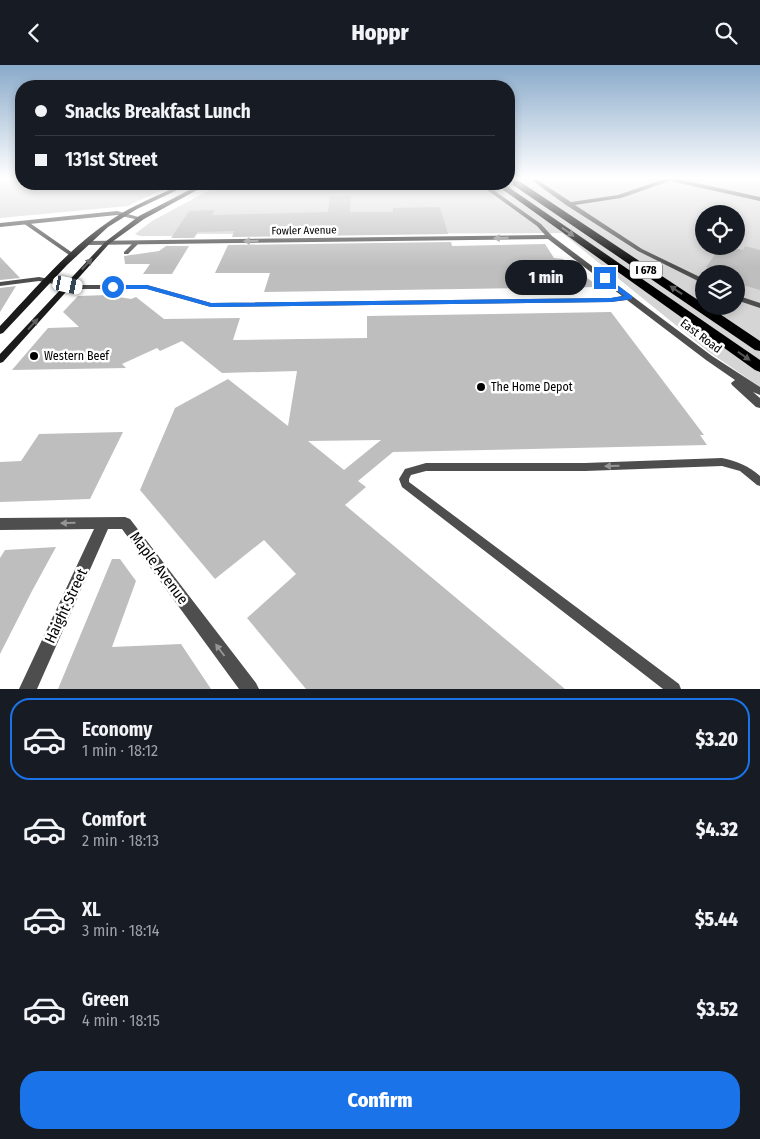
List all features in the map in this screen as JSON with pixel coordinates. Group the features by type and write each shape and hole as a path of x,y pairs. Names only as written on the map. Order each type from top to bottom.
{"highway":[{"name":"I 678","path":"534,208 760,367"},
{"name":"I 678","path":"553,208 760,347"}],"main road":[{"path":"0,331 87,243 107,226 138,208"},
{"path":"0,360 107,243 139,218 158,208"}],"street":[{"name":"East Road","path":"516,208 539,225 550,237 709,358 760,392"},
{"path":"574,208 640,250 695,278"},
{"path":"0,225 117,213 139,218"},
{"name":"Fowler Avenue","path":"87,243 550,237"},
{"path":"0,284 39,279 78,287 147,287 211,305 611,300 630,297"},
{"path":"745,300 760,306"},
{"path":"709,358 760,404"},
{"name":"Haight Street","path":"28,689 104,523"},
{"name":"Maple Avenue","path":"0,524 125,523 250,689"}],"lane":[{"path":"26,222 74,256"},
{"path":"126,253 138,242"},
{"path":"674,689 405,484 404,479 408,472 426,467 532,468 722,462 737,464 747,469 760,482"}],"shaded area":[{"path":"0,208 105,208 0,218"},
{"path":"176,208 695,208 695,255 745,255 745,208 760,208 760,387 709,352 562,233 174,234 172,236 140,236 135,234 152,221"}],"building":[{"path":"329,208 350,208 350,212 393,212 393,208 440,208 448,234 232,237 234,231 198,232 194,238 171,238 189,211 215,210 212,215 328,212"},
{"path":"451,242 452,246 545,244 554,258 563,259 599,287 264,292 270,273 215,273 228,245"},
{"path":"166,246 189,246 172,274 143,274 150,264 125,264 124,256 159,251"},
{"path":"745,246 760,250 760,290 745,286 745,265 707,265 715,255 745,255"},
{"path":"0,257 20,278 0,280"},
{"path":"16,286 0,312 0,288"},
{"path":"107,295 131,299 136,297 164,319 240,318 233,340 367,338 367,316 611,312 704,435 700,435 707,445 393,452 358,481 366,487 345,505 565,689 306,689 247,618 296,574 264,540 215,579 140,490 175,408 228,379 288,426 297,371 222,373 182,341 160,351 157,348 122,364 126,368 12,370 48,328 79,327 63,312 78,296","holes":["381,440 344,470 308,441"]},
{"path":"123,432 90,499 0,502 0,462 21,461 39,434"},
{"path":"56,547 0,654 0,558 5,550"},
{"path":"112,559 120,559 136,581 112,647 181,644 211,689 58,689"}],"place":[{"name":"Western Beef","path":"34,356"},
{"name":"The Home Depot","path":"481,387"}],"route":[{"path":"113,287 147,287 211,305 611,300 630,297 605,278"}]}
